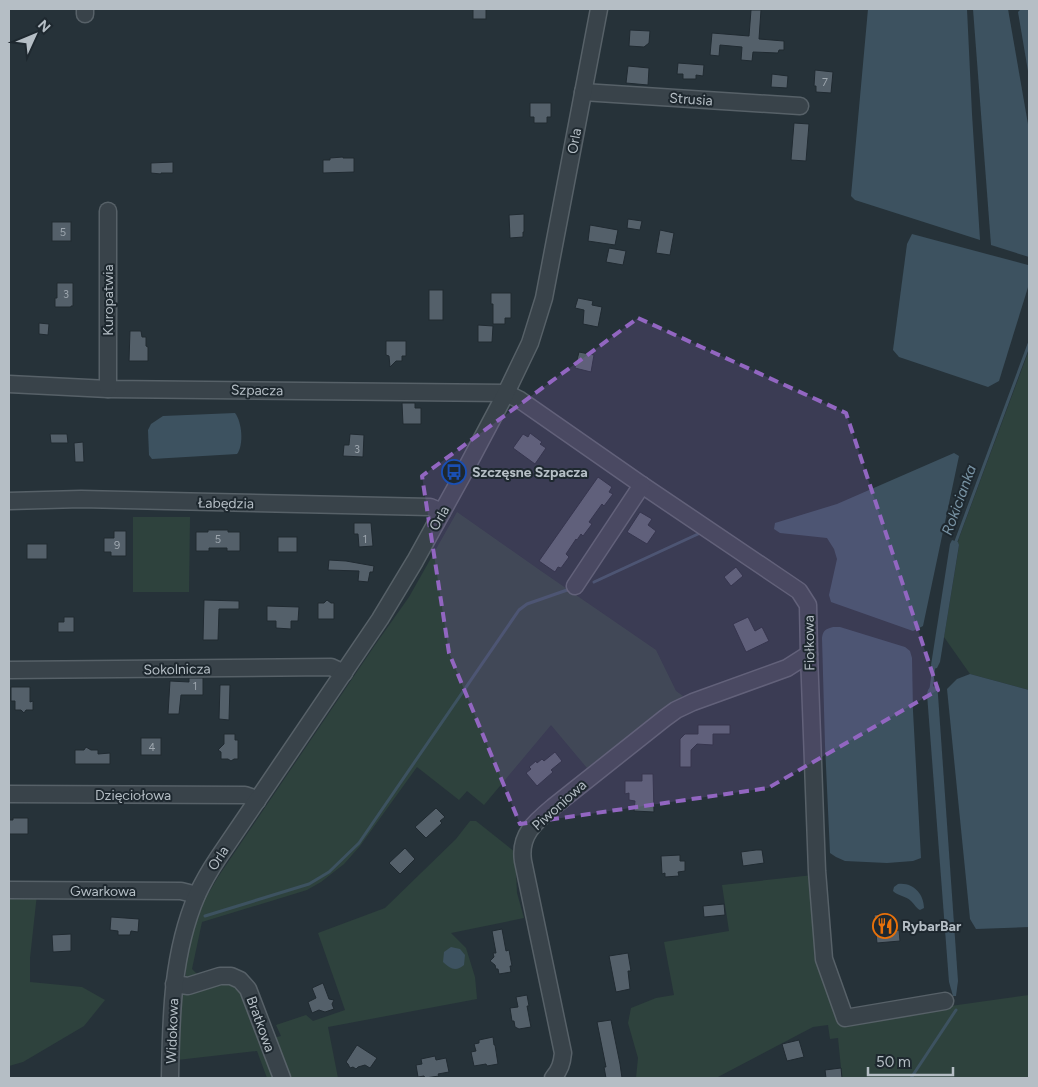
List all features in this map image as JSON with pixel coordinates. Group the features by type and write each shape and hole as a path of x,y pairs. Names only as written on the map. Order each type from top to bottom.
{"street":[{"name":"Orla","path":"174,984 183,938 197,895 207,876 398,590 442,512 530,343 544,298 599,9"},
{"name":"Strusia","path":"583,92 800,106"},
{"name":"Kuropatwia","path":"108,211 108,389"},
{"name":"Szpacza","path":"9,384 108,389 506,392"},
{"name":"Fiołkowa","path":"506,392 799,591 808,605 817,871 824,959 845,1018 945,1002"},
{"path":"575,586 642,485"},
{"name":"Łabędzia","path":"9,501 82,499 430,507 442,512"},
{"name":"Piwoniowa","path":"553,1078 560,1070 563,1053 522,861 523,846 529,831 538,819 676,710 787,668 809,654"},
{"name":"Sokolnicza","path":"9,670 332,667 344,673"},
{"name":"Dzięciołowa","path":"9,794 244,795 257,801"},
{"name":"Gwarkowa","path":"9,890 181,891 197,895"},
{"name":"Bratkowa","path":"174,984 188,986 220,976 231,976 240,980 248,989 282,1078"},
{"name":"Widokowa","path":"170,1078 174,984"}],"highlighted area":[{"path":"638,318 846,413 938,690 768,788 520,824 449,653 422,476"}],"green space":[{"path":"1029,350 1029,690 970,674 944,637 959,538"},
{"path":"457,512 656,650 676,691 683,696 587,768 551,725 484,805 467,791 459,800 417,767 360,846 344,864 321,882 307,890 202,922 192,969 199,976 186,981 185,955 204,901 218,877 409,597"},
{"path":"133,517 190,517 189,592 133,592"},
{"path":"470,821 476,821 515,852 517,893 524,918 451,933 466,948 475,977 477,999 328,1027 338,1078 288,1078 273,1038 281,1036 276,1025 306,1015 313,1021 345,1010 318,933 385,908 456,839"},
{"path":"813,875 814,955 837,1022 1029,995 1029,1078 842,1078 838,1038 830,1039 828,1025 813,1027 716,1078 636,1078 638,1058 628,1023 631,1008 656,998 674,995 664,942 729,931 722,885"},
{"path":"9,893 37,894 30,958 30,982 82,987 105,1000 84,1026 23,1062 9,1066"},
{"path":"224,980 238,983 275,1078 267,1078 257,1051 177,1060 182,992"}],"water":[{"path":"868,9 967,9 980,240 855,200 851,196"},
{"path":"973,9 1008,9 1029,130 1029,257 991,245"},
{"path":"1021,9 1029,9 1029,77 1018,12"},
{"path":"912,234 1028,265 1029,267 1029,284 999,381 988,387 899,357 893,350 907,244"},
{"path":"235,413 241,433 241,445 237,454 152,459 149,455 148,430 151,424 163,416"},
{"path":"954,453 959,456 923,626 913,631 831,602 829,595 837,559 834,549 827,538 780,533 774,529 775,523 837,504"},
{"path":"952,540 958,542 959,545 940,662 937,668 933,669 931,665"},
{"path":"840,627 905,647 910,651 912,658 921,858 913,861 887,863 845,861 830,853 822,638 825,630"},
{"path":"970,674 1029,690 1029,927 976,929 970,919 947,689 957,679"},
{"path":"931,686 937,687 938,695 958,981 956,996 953,996 949,982 927,694"},
{"path":"898,884 908,885 917,890 922,898 924,908 920,910 909,899 893,891 894,887"},
{"path":"451,947 460,949 465,955 464,965 456,969 443,962 444,952"}],"building":[{"path":"473,9 486,9 486,19 473,19"},
{"path":"751,10 761,10 759,39 784,41 784,50 779,50 778,53 753,52 752,61 741,60 742,47 720,45 719,56 710,55 712,33 749,36"},
{"path":"630,30 650,31 649,43 644,47 629,46"},
{"path":"678,63 704,65 703,76 696,75 696,79 683,79 683,74 677,74"},
{"path":"628,66 649,68 648,85 626,83"},
{"path":"815,70 833,72 831,93 816,92 816,86 814,86"},
{"path":"772,74 788,76 787,88 771,87"},
{"path":"530,103 551,103 551,117 547,117 547,123 534,123 534,117 530,117"},
{"path":"794,123 809,124 806,161 791,160"},
{"path":"343,157 354,158 354,172 323,173 323,160"},
{"path":"173,162 173,173 151,173 151,163"},
{"path":"524,214 523,237 510,238 509,215"},
{"path":"628,219 642,221 640,230 627,228"},
{"path":"52,222 71,222 71,241 52,241"},
{"path":"590,225 618,230 615,245 588,241"},
{"path":"660,230 674,233 670,255 656,253"},
{"path":"609,248 626,251 623,265 606,262"},
{"path":"57,283 73,283 73,306 55,307"},
{"path":"429,290 443,290 443,320 429,320"},
{"path":"491,293 511,293 511,318 505,318 505,324 493,324"},
{"path":"578,298 593,301 592,305 602,307 598,327 583,324 584,310 575,308"},
{"path":"39,323 49,324 48,335 39,334"},
{"path":"478,325 493,326 492,342 478,342"},
{"path":"130,331 141,331 142,337 146,337 148,361 129,361"},
{"path":"386,341 406,341 406,356 402,356 402,361 396,361 390,367 389,356 386,355"},
{"path":"579,352 594,355 591,372 575,368"},
{"path":"402,403 415,403 415,408 421,408 421,424 403,424"},
{"path":"530,433 542,442 540,444 546,448 535,464 513,448 523,434 528,437"},
{"path":"50,434 67,434 68,443 51,443"},
{"path":"350,434 364,435 363,457 343,456 344,445 349,445"},
{"path":"83,442 84,462 75,462 74,443"},
{"path":"598,477 612,487 609,492 613,494 604,506 602,504 589,522 592,524 583,536 581,534 576,539 566,554 569,557 561,568 558,567 555,572 539,561"},
{"path":"640,512 652,519 648,525 656,531 647,544 627,532"},
{"path":"354,523 371,523 373,546 359,547 358,534 354,534"},
{"path":"208,530 240,532 240,551 227,551 227,548 209,548 209,551 196,551 196,532 208,532"},
{"path":"114,531 126,531 126,556 111,556 111,552 104,552 104,538 114,538"},
{"path":"278,537 297,537 297,552 278,552"},
{"path":"27,544 47,544 47,559 27,559"},
{"path":"329,560 374,566 373,572 370,572 368,582 358,581 359,571 328,570"},
{"path":"736,567 743,576 731,586 724,577"},
{"path":"204,600 239,601 239,609 219,609 218,640 203,640"},
{"path":"327,600 334,603 334,619 318,619 318,603 324,603"},
{"path":"267,606 299,607 298,621 291,621 291,629 276,628 276,621 267,621"},
{"path":"64,617 74,617 74,632 58,632 58,622 64,622"},
{"path":"748,617 755,631 762,627 769,641 746,652 733,624"},
{"path":"189,678 203,678 203,695 181,695 179,714 168,714 170,681 189,682"},
{"path":"220,685 230,685 229,720 219,719"},
{"path":"11,687 30,687 30,702 33,701 33,710 26,710 24,713 21,710 15,710 15,701 11,701"},
{"path":"698,725 730,725 730,734 713,734 713,745 697,744 691,750 691,767 680,767 680,739 685,734 698,734"},
{"path":"224,734 235,734 235,740 238,740 238,759 231,761 221,759 221,752 218,750 224,744"},
{"path":"141,738 161,738 161,755 141,755"},
{"path":"86,747 91,750 98,750 98,754 110,753 110,764 75,764 75,750 84,750"},
{"path":"555,752 562,761 537,786 526,773 531,769 529,767 536,761 537,763 542,759 544,761"},
{"path":"642,774 653,774 654,812 634,811 635,801 629,800 629,793 625,794 625,781 642,781"},
{"path":"436,808 445,817 440,821 442,823 426,838 415,827"},
{"path":"13,818 28,818 28,834 9,834 9,820 13,820"},
{"path":"405,848 415,859 400,874 389,863"},
{"path":"762,850 764,863 743,866 741,852"},
{"path":"680,855 680,861 685,861 685,871 678,872 679,876 665,877 665,873 662,874 661,856"},
{"path":"724,904 725,915 704,917 703,906"},
{"name":"RybarBar","path":"884,914 884,922 894,921 895,931 899,930 900,941 877,943 874,915"},
{"path":"111,917 139,919 138,932 131,931 130,935 118,935 118,931 110,930"},
{"path":"502,929 506,951 509,950 512,966 510,966 511,972 499,974 498,969 490,961 494,957 493,953 496,953 492,931"},
{"path":"71,934 71,951 53,952 52,935"},
{"path":"628,953 631,971 628,971 630,989 616,992 609,956"},
{"path":"323,983 329,999 334,1000 332,1004 334,1009 325,1012 319,1010 312,1013 308,1002 316,998 312,988"},
{"path":"527,995 531,1027 519,1029 515,1027 514,1021 512,1021 510,1008 518,1007 516,997"},
{"path":"611,1020 622,1078 606,1078 604,1067 606,1067 597,1022"},
{"path":"493,1037 498,1064 474,1066 471,1052 476,1051 474,1044 479,1043 479,1040"},
{"path":"799,1040 804,1057 787,1061 782,1044"},
{"path":"357,1045 377,1058 370,1068 365,1065 356,1069 350,1068 346,1062"},
{"path":"435,1056 436,1060 446,1058 449,1072 438,1074 439,1076 418,1077 416,1065 422,1064 421,1059"},
{"path":"841,1068 842,1078 826,1078 825,1070"}],"waterway":[{"name":"Rokicianka","path":"955,544 1029,344"},
{"path":"594,582 698,534"},
{"path":"205,916 309,884 329,872 359,843 519,610 527,604 570,589"},
{"path":"931,689 934,666"},
{"name":"Rokicianka","path":"911,1078 956,1010"}],"place":[{"name":"Szczęsne Szpacza","path":"454,472"},
{"name":"RybarBar","path":"885,926"}]}
